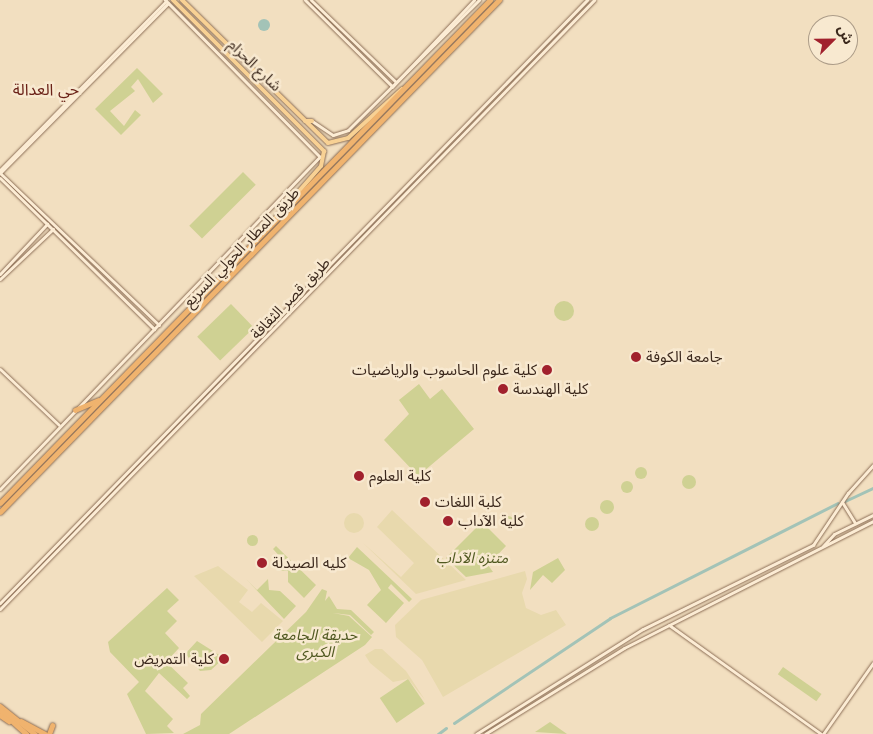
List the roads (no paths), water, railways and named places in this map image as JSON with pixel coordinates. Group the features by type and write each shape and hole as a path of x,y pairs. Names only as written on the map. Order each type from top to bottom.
{"highway":[{"name":"طريق المطار الحولي السريع","path":"0,503 490,0"},
{"name":"طريق المطار الحولي السريع","path":"0,512 499,0"},
{"path":"170,327 175,332"},
{"path":"164,334 168,339"},
{"path":"75,410 103,396"},
{"path":"0,702 27,734"},
{"path":"0,706 13,719"},
{"path":"0,710 7,714"},
{"path":"0,715 19,720 45,734"},
{"path":"19,720 35,734"},
{"path":"49,734 52,726"}],"main road":[{"name":"شارع الحزام","path":"173,0 322,146 325,157 321,166 266,230"},
{"name":"شارع الحزام","path":"182,0 321,138 338,144 406,86"},
{"path":"190,17 195,13"},
{"path":"199,25 203,21"},
{"path":"216,51 221,47"},
{"path":"275,108 279,104"},
{"path":"304,121 312,121"}],"street":[{"path":"305,0 392,87"},
{"path":"311,0 396,82"},
{"path":"392,87 474,0"},
{"path":"312,121 330,134 341,134 392,87 479,0"},
{"name":"طريق قصر الثقافة","path":"0,609 185,420 296,300 586,0"},
{"name":"طريق قصر الثقافة","path":"193,411 309,295 594,0"},
{"path":"0,489 59,425 318,161 318,153 167,1 0,172 47,223 75,248"},
{"path":"370,64 374,61"},
{"path":"0,178 16,191 152,322 159,324"},
{"path":"0,279 47,229 47,223"},
{"path":"0,274 47,229 53,229"},
{"path":"305,291 309,295"},
{"path":"296,300 300,304"},
{"path":"152,322 154,329"},
{"path":"0,369 59,425"},
{"path":"476,734 615,646 813,545 842,501 873,465"},
{"path":"842,501 855,523"},
{"path":"821,548 834,534 873,515"},
{"path":"485,734 626,647 873,521"},
{"name":"طريق قصر الثقافة","path":"0,603 14,594"},
{"path":"669,625 822,734 873,664"},
{"path":"624,641 626,647"},
{"path":"615,646 619,651"},
{"path":"494,728 494,734"}],"waterway":[{"path":"845,501 873,488"},
{"path":"454,723 610,618 838,503"},
{"path":"438,734 446,728"}],"place":[{"name":"جامعة الكوفة","path":"636,357"},
{"name":"كلية علوم الحاسوب والرياضيات","path":"547,370"},
{"name":"كلية الهندسة","path":"503,389"},
{"name":"كلية العلوم","path":"359,476"},
{"name":"كلبة اللغات","path":"425,502"},
{"name":"كلية الآداب","path":"448,521"},
{"name":"كليه الصيدلة","path":"262,563"},
{"name":"كلية التمريض","path":"224,659"}],"district":[{"name":"حي العدالة","path":"46,89"}],"park label":[{"name":"متنزه الآداب","path":"472,558"},
{"name":"حديقة الجامعة الكبرى","path":"315,642"}]}
